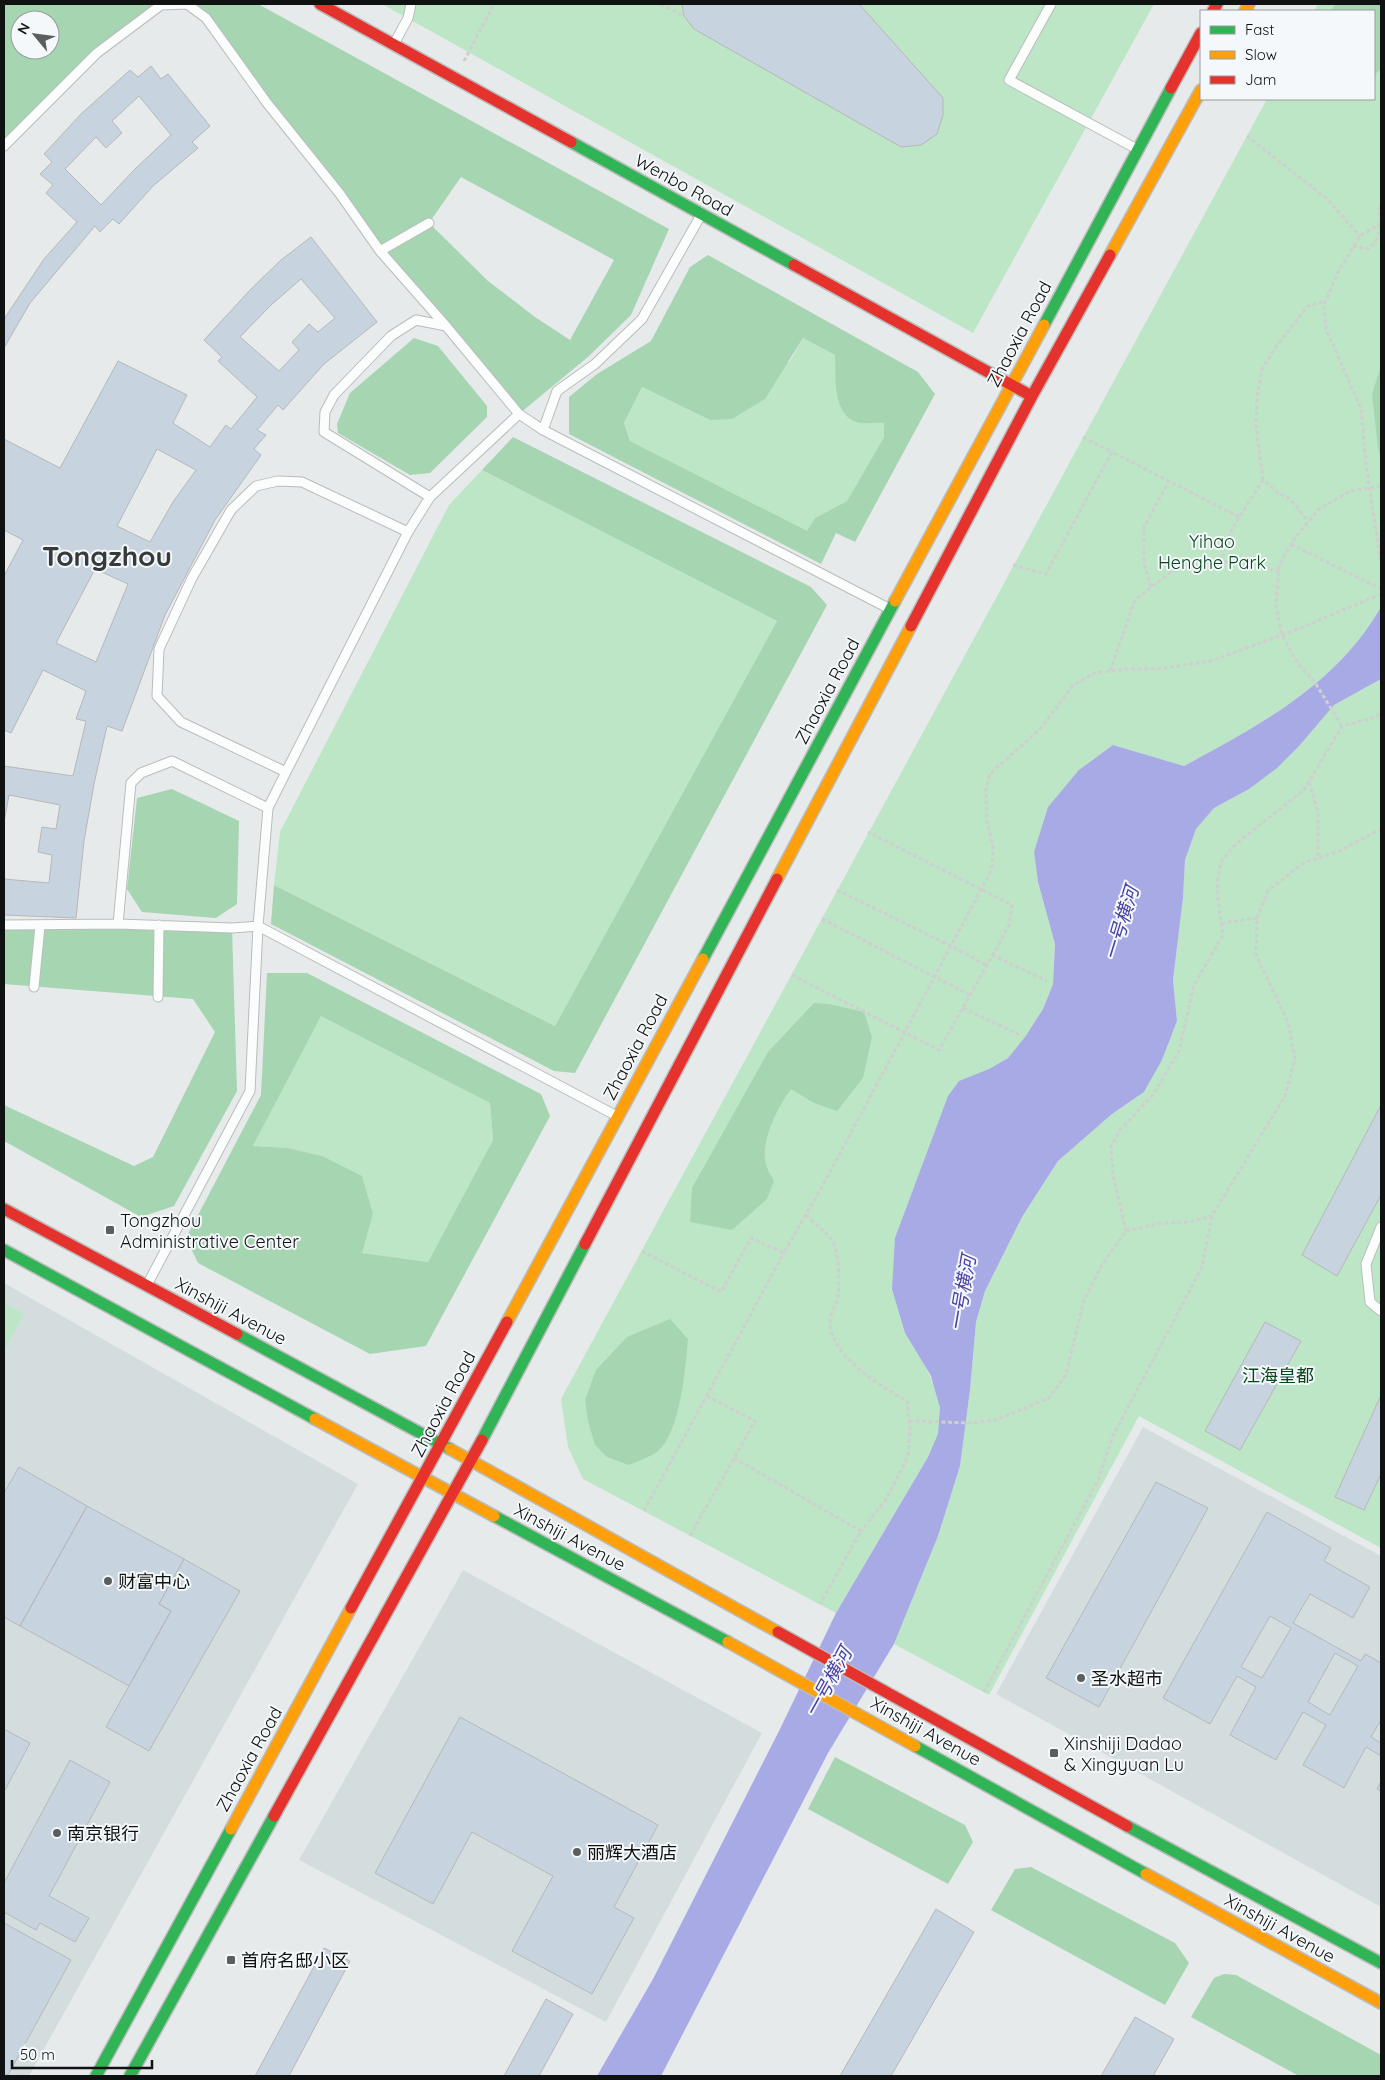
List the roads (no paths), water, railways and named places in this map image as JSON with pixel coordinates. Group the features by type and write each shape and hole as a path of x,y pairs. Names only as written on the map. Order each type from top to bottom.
{"main road":[{"name":"Wenbo Road","path":"320,4 1032,396"},
{"name":"Zhaoxia Road","path":"96,2076 442,1444 1200,35"},
{"path":"130,2076 471,1460 1032,396 1152,158 1200,91"},
{"name":"Xinshiji Avenue","path":"4,1209 442,1444 1040,1779 1381,1963"},
{"path":"4,1250 423,1476"},
{"name":"Xinshiji Avenue","path":"423,1476 788,1674 1381,2003"}],"lane":[{"path":"4,146 97,53 161,6 187,4 206,18 267,103 340,194 380,251 446,326 519,414 543,430 891,609"},
{"path":"394,44 408,18 411,4"},
{"path":"1051,4 1009,80 1152,158"},
{"path":"543,430 557,391 595,364 642,319 701,214"},
{"path":"380,251 429,223"},
{"path":"430,497 324,432 325,418 334,395 391,336 416,320 446,326"},
{"path":"147,1285 250,1091 258,926 268,808 408,532 430,497 519,414"},
{"path":"286,772 182,722 156,696 159,649 192,578 231,510 256,486 278,481 302,482 408,532"},
{"path":"118,924 131,783 141,773 172,761 268,808"},
{"path":"4,925 118,924 232,928 258,926 618,1116"},
{"path":"158,925 158,997"},
{"path":"34,987 40,926"},
{"path":"1381,1227 1366,1264 1370,1302 1381,1311"}],"water":[{"name":"一号横河","path":"1381,607 1381,679 1334,705 1299,746 1277,768 1249,789 1214,808 1196,829 1185,860 1183,898 1173,980 1177,1021 1162,1060 1144,1092 1112,1114 1058,1161 1022,1217 985,1291 976,1322 970,1390 960,1466 938,1536 894,1644 828,1753 661,2076 597,2076 653,1979 779,1731 836,1613 928,1457 938,1434 940,1408 931,1376 905,1333 892,1289 895,1238 948,1096 959,1081 989,1069 1008,1058 1025,1037 1043,1009 1053,984 1055,944 1038,882 1034,852 1048,807 1079,770 1113,745 1184,766 1241,735 1319,681 1363,635"}],"place":[{"name":"Tongzhou Administrative Center","path":"110,1230"},
{"name":"财富中心","path":"108,1581"},
{"name":"圣水超市","path":"1081,1678"},
{"name":"Xinshiji Dadao & Xingyuan Lu","path":"1054,1753"},
{"name":"南京银行","path":"57,1833"},
{"name":"丽辉大酒店","path":"577,1852"},
{"name":"首府名邸小区","path":"231,1960"}],"district":[{"name":"Tongzhou","path":"107,555"}],"park label":[{"name":"Yihao Henghe Park","path":"1212,551"},
{"name":"江海皇都","path":"1278,1375"}]}
